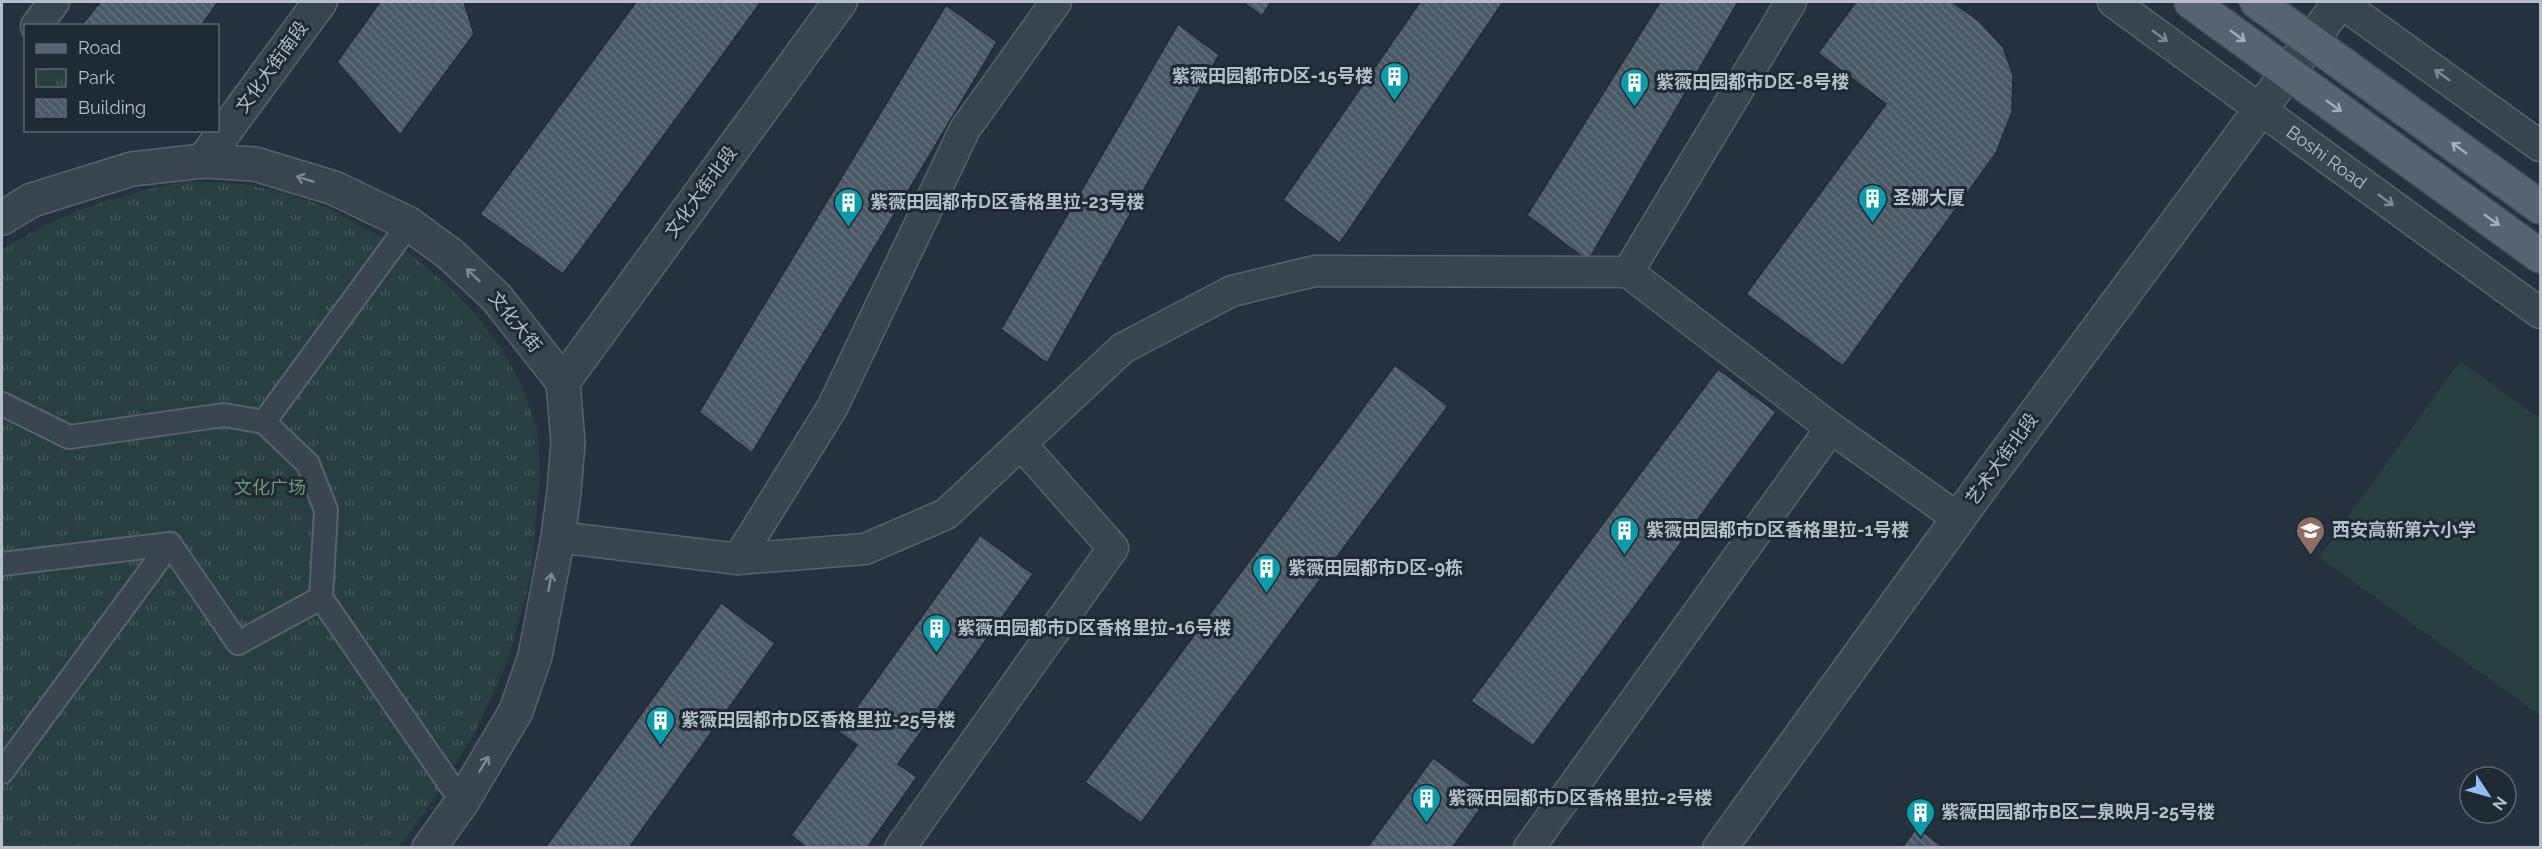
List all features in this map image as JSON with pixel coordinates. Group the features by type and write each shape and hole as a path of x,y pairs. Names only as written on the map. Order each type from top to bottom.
{"main road":[{"path":"2191,2 2541,256"},
{"path":"2257,2 2541,207"}],"street":[{"path":"38,24 54,2"},
{"name":"文化大街南段","path":"203,161 320,2"},
{"name":"文化大街北段","path":"563,382 840,2"},
{"path":"738,559 832,408 965,129 1056,2"},
{"path":"1628,272 1791,2"},
{"name":"Boshi Road","path":"2113,2 2541,313"},
{"path":"2340,2 2541,146"},
{"name":"艺术大街北段","path":"1720,848 2259,108 2340,2"},
{"name":"文化大街","path":"2,218 32,200 132,169 203,161 255,164 267,167 334,188 409,224 450,254 496,297 563,382"},
{"path":"264,422 409,224"},
{"path":"558,537 738,559 865,549 946,514 1123,348 1232,291 1315,271 1628,272 1832,428 1959,519"},
{"path":"429,848 462,802 516,711 535,656 558,537 568,442 563,382"},
{"path":"2,404 69,437 224,415 264,422 308,464 326,510 321,598 462,802"},
{"path":"1529,848 1832,428"},
{"path":"900,848 1113,548 1020,444"},
{"path":"170,544 238,643 321,598"},
{"path":"2,564 170,544"},
{"path":"2,772 170,544"}],"green space":[{"name":"文化广场","path":"188,181 235,183 283,191 328,208 408,252 446,284 478,317 502,350 521,384 538,431 540,478 531,576 508,660 475,732 437,795 399,847 2,848 2,250 24,236 91,206 138,192"},
{"path":"2460,361 2540,419 2540,715 2319,557"}],"building":[{"path":"100,2 218,2 202,24 83,24"},
{"path":"380,2 464,2 474,34 400,135 337,62"},
{"path":"636,2 761,2 563,274 480,214"},
{"path":"1243,2 1271,2 1262,16"},
{"name":"紫薇田园都市D区-15号楼","path":"1420,2 1503,2 1340,243 1283,200"},
{"name":"紫薇田园都市D区-8号楼","path":"1660,2 1738,2 1588,261 1527,215"},
{"name":"圣娜大厦","path":"1856,2 1952,2 1979,21 2003,47 2013,75 2012,112 1996,153 1843,366 1746,294 1886,104 1818,53"},
{"name":"紫薇田园都市D区香格里拉-23号楼","path":"946,5 997,42 752,453 699,412"},
{"path":"1178,24 1219,55 1047,363 1001,329"},
{"name":"紫薇田园都市D区-9栋","path":"1395,365 1448,406 1141,823 1085,782"},
{"name":"紫薇田园都市D区香格里拉-1号楼","path":"1718,369 1776,412 1533,746 1471,701"},
{"name":"紫薇田园都市D区香格里拉-16号楼","path":"980,535 1033,574 898,764 917,777 867,848 807,848 791,835 857,745 839,732"},
{"name":"紫薇田园都市D区香格里拉-25号楼","path":"721,603 775,643 629,848 545,848"},
{"name":"紫薇田园都市D区香格里拉-2号楼","path":"1433,758 1488,798 1452,848 1367,848"},
{"name":"紫薇田园都市B区二泉映月-25号楼","path":"1917,827 1944,848 1902,848"}],"tram line":[{"path":"2215,2 2540,238"},
{"path":"2237,2 2540,223"}],"place":[{"name":"紫薇田园都市D区-15号楼","path":"1394,102"},
{"name":"紫薇田园都市D区-8号楼","path":"1635,108"},
{"name":"圣娜大厦","path":"1872,224"},
{"name":"紫薇田园都市D区香格里拉-23号楼","path":"849,228"},
{"name":"紫薇田园都市D区香格里拉-1号楼","path":"1625,556"},
{"name":"西安高新第六小学","path":"2311,556"},
{"name":"紫薇田园都市D区-9栋","path":"1267,594"},
{"name":"紫薇田园都市D区香格里拉-16号楼","path":"936,654"},
{"name":"紫薇田园都市D区香格里拉-25号楼","path":"660,746"},
{"name":"紫薇田园都市D区香格里拉-2号楼","path":"1427,824"},
{"name":"紫薇田园都市B区二泉映月-25号楼","path":"1920,838"}]}
